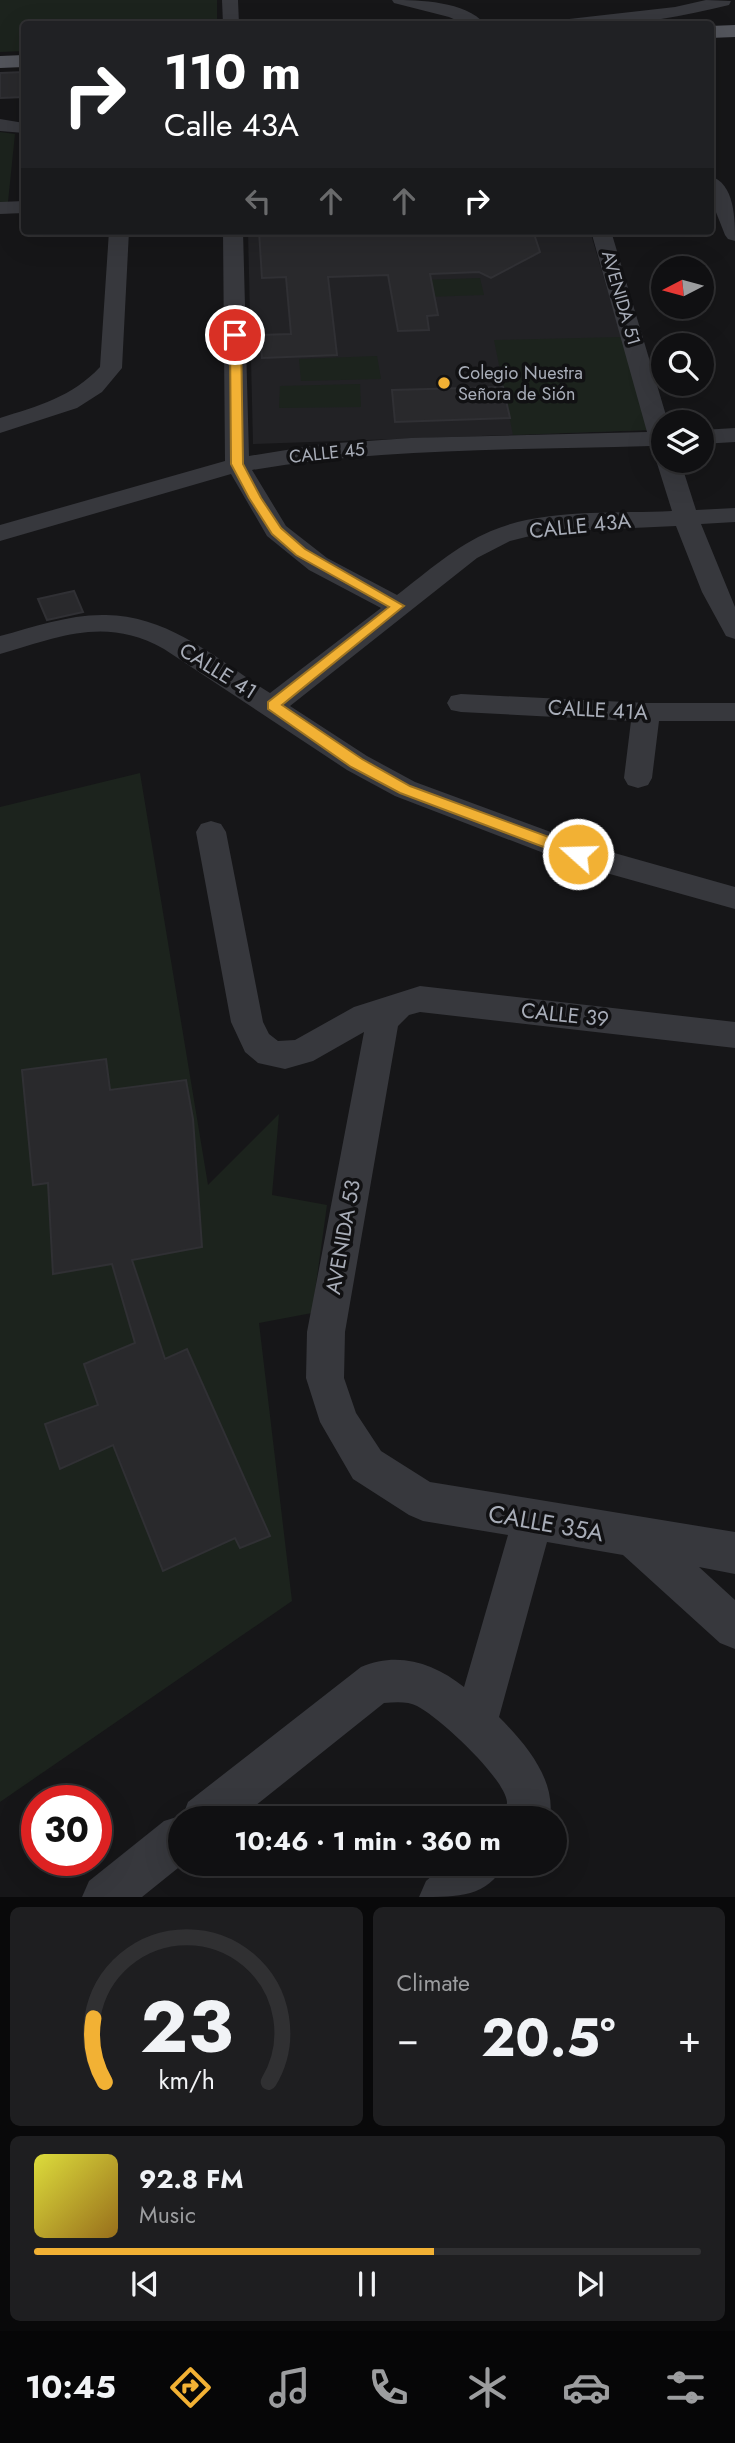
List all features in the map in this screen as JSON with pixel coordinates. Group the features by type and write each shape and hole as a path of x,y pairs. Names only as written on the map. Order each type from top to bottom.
{"main road":[{"path":"714,32 735,31"},
{"path":"0,62 21,61"}],"street":[{"path":"230,0 231,21"},
{"path":"400,0 455,13 471,21"},
{"path":"596,21 675,12 725,1"},
{"path":"0,125 21,128"},
{"path":"714,186 735,235"},
{"path":"0,208 21,207"},
{"path":"0,426 69,403 94,387 111,368 119,235"},
{"path":"233,235 237,464 276,531 318,564 398,606"},
{"name":"AVENIDA 51","path":"602,235 653,410"},
{"path":"714,436 735,435"},
{"name":"CALLE 45","path":"0,533 237,464 323,451 399,446 651,446"},
{"name":"AVENIDA 51","path":"672,473 685,517 728,601 735,629"},
{"name":"CALLE 43A","path":"272,706 468,553 501,536 546,525 735,515"},
{"name":"CALLE 41","path":"0,645 87,624 114,623 140,627 173,643 356,763 405,789 578,854 735,898"},
{"name":"CALLE 41A","path":"461,703 646,712 735,712"},
{"path":"638,778 646,712"},
{"name":"CALLE 39","path":"211,832 247,1022 254,1040 266,1050 287,1055 306,1052 365,1016 407,1000 420,999 735,1034"},
{"name":"AVENIDA 53","path":"367,1465 339,1422 325,1378 326,1332 382,1024 397,1006"},
{"name":"CALLE 35A","path":"367,1465 423,1501 735,1553"},
{"path":"476,1722 532,1521"},
{"path":"635,1538 735,1628"},
{"path":"219,1806 376,1682 399,1679 427,1687 476,1722 526,1784 530,1806"},
{"path":"105,1897 168,1847"},
{"path":"442,1897 467,1876"}],"shaded area":[{"path":"0,0 217,0 217,21 21,21 21,51 0,52"},
{"path":"0,132 15,134 8,202 0,202"},
{"name":"Colegio Nuestra Señora de Sión","path":"248,235 591,235 649,430 253,444"},
{"path":"480,278 484,295 425,297 422,280"},
{"path":"622,337 649,430 513,435 494,340"},
{"path":"377,356 381,379 301,381 299,359"},
{"path":"360,384 361,407 279,408 280,386"},
{"path":"140,773 208,1185 279,1114 272,1195 327,1205 312,1313 259,1323 292,1601 0,1802 0,807"}],"building":[{"path":"21,72 21,97 0,98 0,73"},
{"path":"259,235 534,235 540,252 491,278 479,272 430,274 438,315 427,316 429,330 398,331 388,275 328,277 337,355 262,358 260,335 291,334 286,277 262,278"},
{"path":"503,387 510,418 395,422 392,390"},
{"path":"74,591 83,612 47,620 38,599"},
{"path":"106,1059 110,1090 186,1080 193,1119 202,1247 132,1260 165,1359 187,1349 270,1536 240,1548 235,1538 163,1571 113,1445 60,1469 45,1424 98,1405 84,1364 135,1343 112,1264 53,1274 48,1183 33,1185 22,1070"}],"place":[{"name":"Colegio Nuestra Señora de Sión","path":"444,383"}],"route":[{"path":"235,335 237,464 255,498 276,531 300,552 398,606 272,706 356,763 405,789 578,854"}]}
